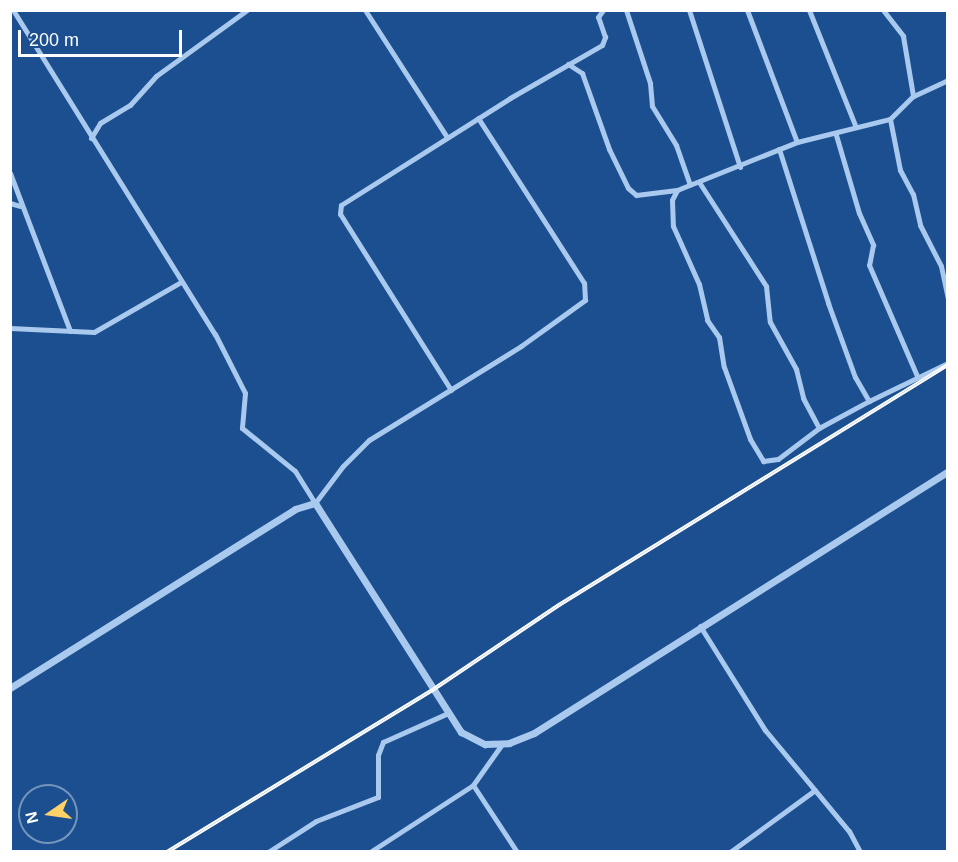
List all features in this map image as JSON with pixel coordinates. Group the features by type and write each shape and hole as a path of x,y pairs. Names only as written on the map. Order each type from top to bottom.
{"street":[{"path":"91,138 100,123 122,112 156,76 247,10"},
{"path":"364,10 447,137"},
{"path":"451,390 340,214 345,200 602,45 605,37 598,17 603,10"},
{"path":"626,10 650,83 652,105 676,145 690,185"},
{"path":"689,10 740,167"},
{"path":"747,10 796,142"},
{"path":"809,10 855,125"},
{"path":"883,10 903,36 913,96"},
{"path":"13,16 215,334 245,393 242,428 295,471 448,713 472,740 502,744 534,733 948,471"},
{"path":"568,64 582,73 609,149 632,193 677,190 740,167 796,142 836,135 855,125 890,119 913,96 948,80"},
{"path":"10,688 295,509 315,503 359,448 530,340 585,300 587,293 478,118"},
{"path":"890,119 900,170 913,194 920,225 941,266 948,298"},
{"path":"836,135 859,213 873,245 869,266 917,376"},
{"path":"779,149 828,303 855,377 869,401"},
{"path":"10,173 20,206 70,331"},
{"path":"699,182 766,286 770,322 796,369 803,398 819,428"},
{"path":"677,190 672,200 674,226 699,284 707,320 719,337 729,381 759,455 766,462 778,459 819,428 917,376 929,374 948,363"},
{"path":"10,203 20,206"},
{"path":"10,328 94,332 181,282"},
{"path":"700,626 765,729 849,831 860,852"},
{"path":"268,852 316,821 378,797 378,755 383,742 448,713"},
{"path":"370,852 473,785 502,744"},
{"path":"473,785 516,852"},
{"path":"730,852 815,790"}],"railway":[{"path":"167,852 434,689 559,605 948,365"}]}
